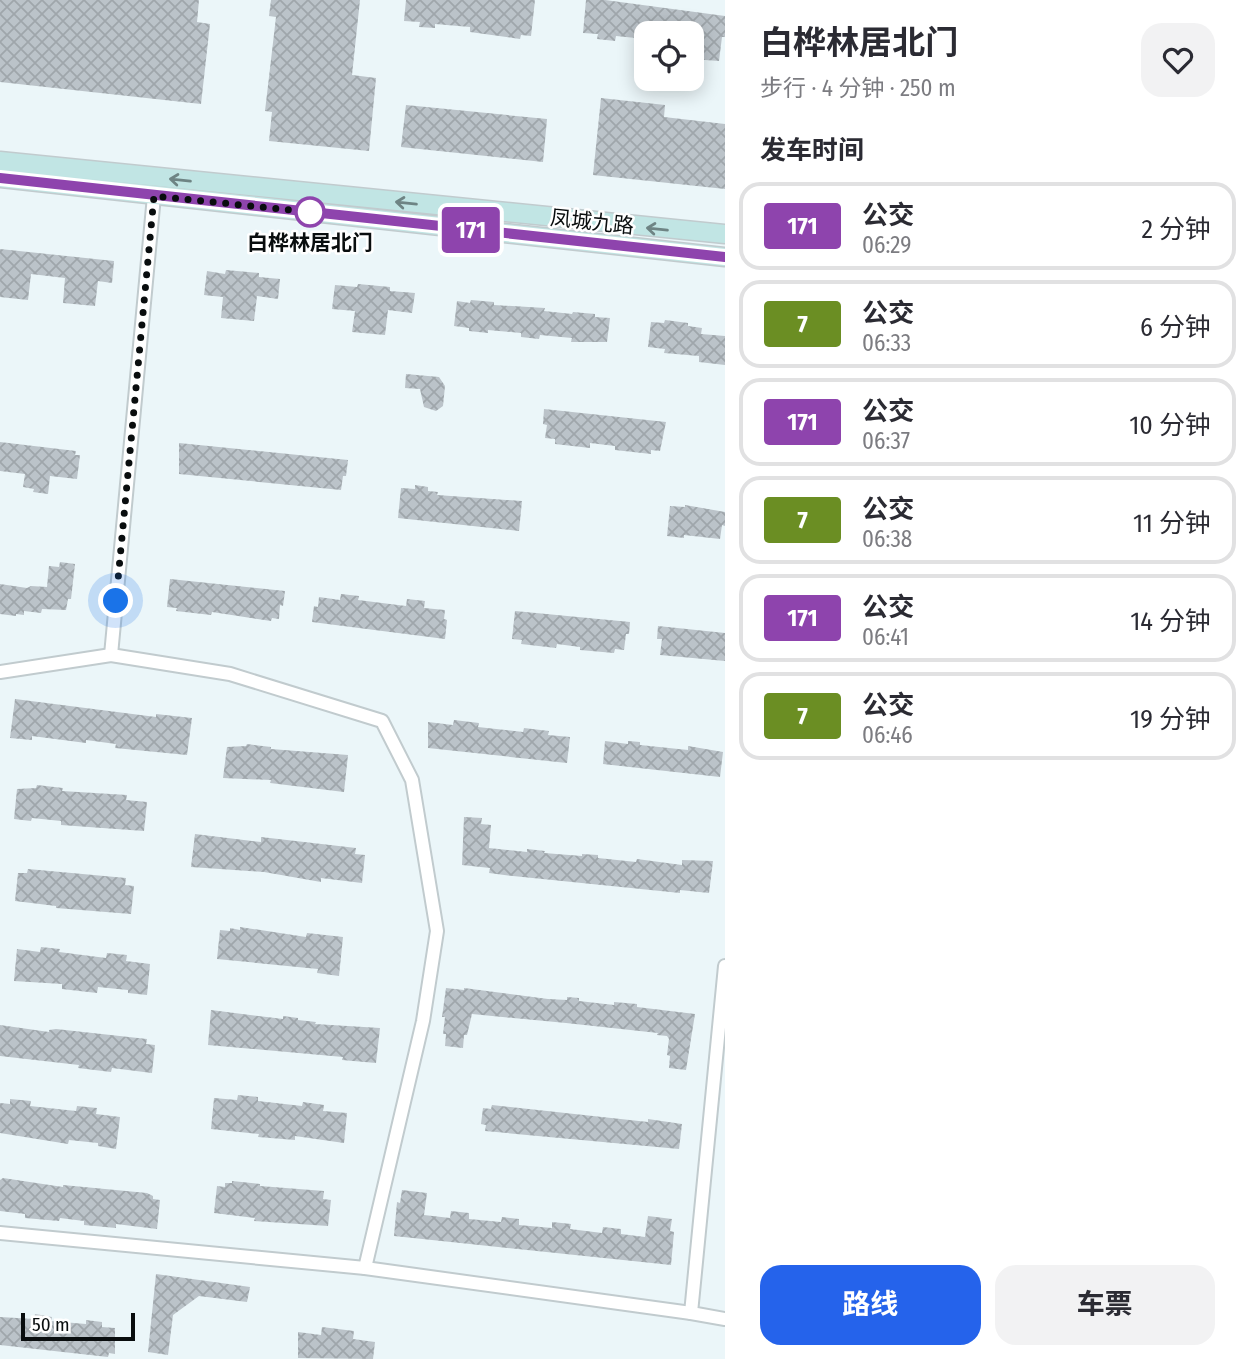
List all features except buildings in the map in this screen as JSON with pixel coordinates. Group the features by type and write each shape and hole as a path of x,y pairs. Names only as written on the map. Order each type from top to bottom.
{"street":[{"name":"凤城九路","path":"0,161 725,234"},
{"name":"凤城九路","path":"0,178 725,257"},
{"path":"111,655 154,196"},
{"path":"0,672 111,655 230,674 382,722 412,780 437,931 423,1021 365,1268"},
{"path":"691,1313 725,966"},
{"path":"0,1233 365,1268 725,1319"}],"bus line":[{"name":"171","path":"0,178 725,257"}],"place":[{"name":"白桦林居北门","path":"310,212"}],"route":[{"path":"116,601 154,196 310,212"}]}
